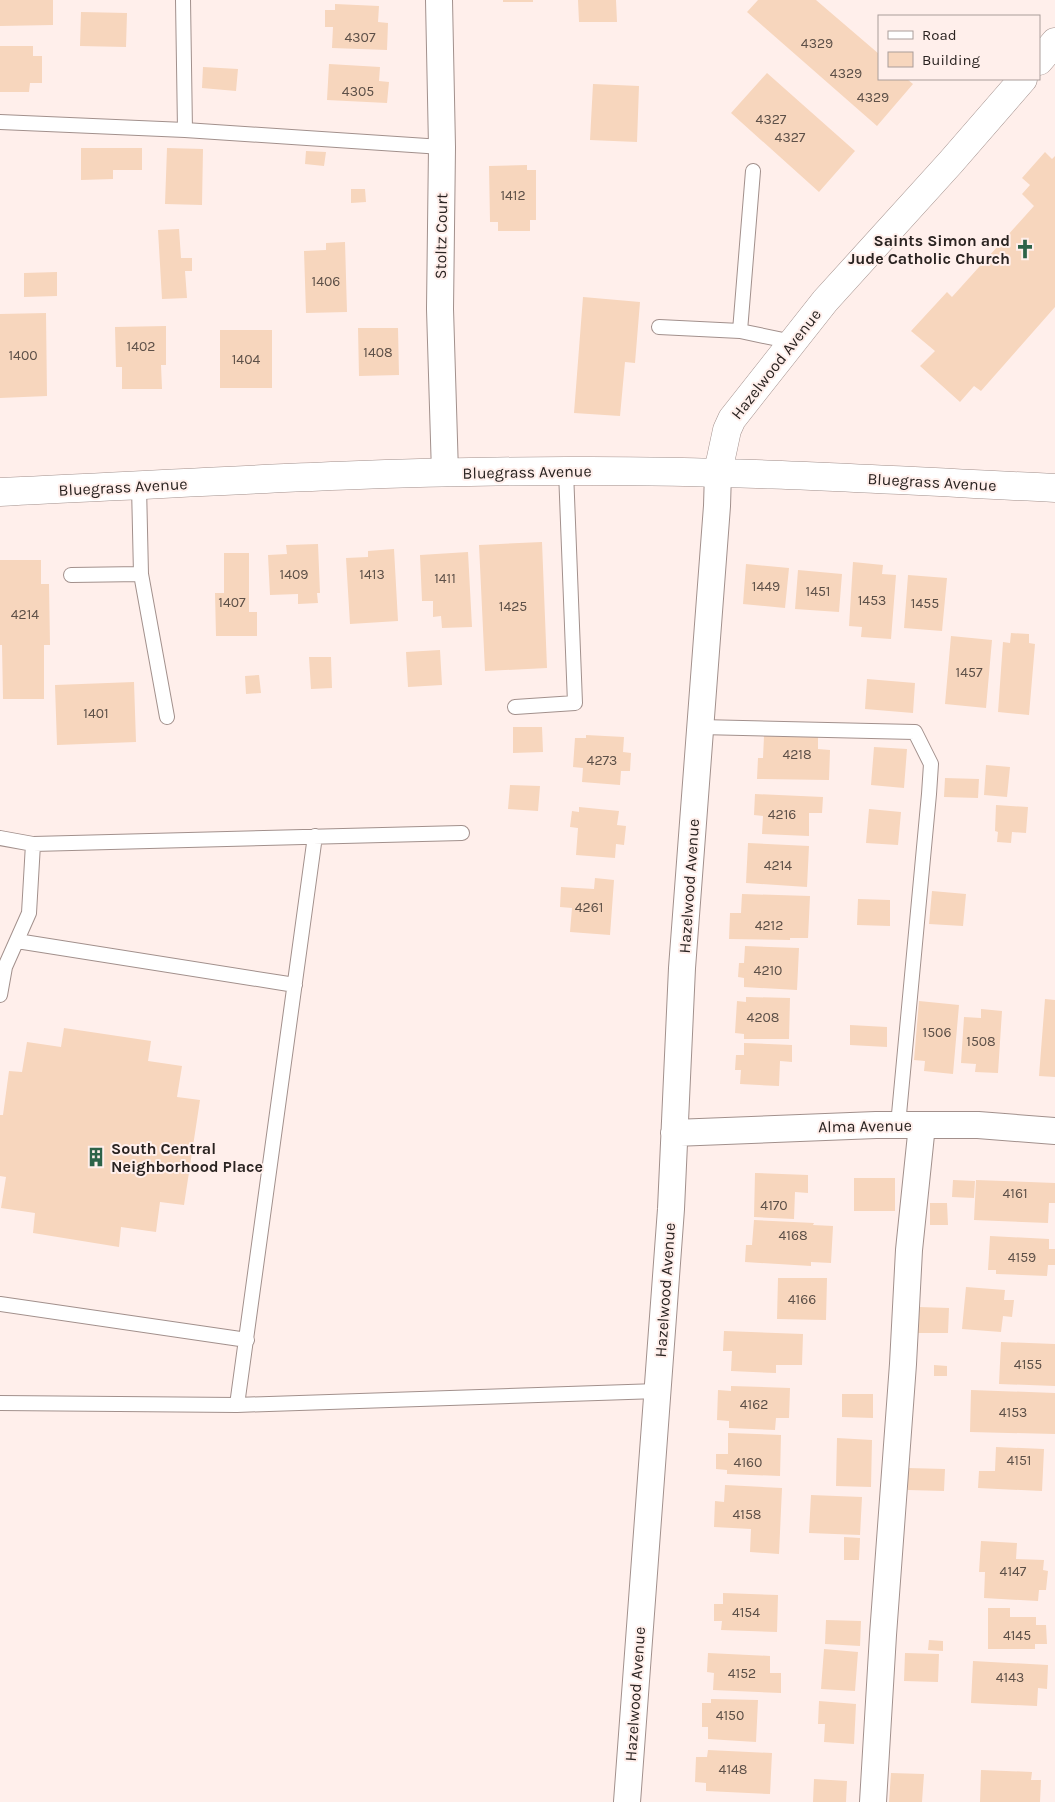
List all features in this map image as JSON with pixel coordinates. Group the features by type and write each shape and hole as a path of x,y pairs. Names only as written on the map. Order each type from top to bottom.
{"street":[{"name":"Stoltz Court","path":"439,0 442,147 440,309 445,473"},
{"path":"1040,60 1055,42"},
{"name":"Hazelwood Avenue","path":"627,1802 672,1209 682,968 718,472 727,430 732,419 825,300 952,162 1022,80"},
{"name":"Bluegrass Avenue","path":"0,492 445,473 566,471 718,472 1055,488"},
{"path":"873,1802 903,1364 909,1250 910,1125"},
{"name":"Alma Avenue","path":"674,1133 910,1125 978,1126 1055,1131"}],"lane":[{"path":"182,0 185,130"},
{"path":"0,122 185,130 442,147"},
{"path":"740,331 753,171"},
{"path":"659,327 740,331 793,342"},
{"path":"515,707 575,703 566,471"},
{"path":"139,486 141,574 167,717"},
{"path":"71,574 141,574"},
{"path":"700,727 915,732 931,764 910,1125"},
{"path":"0,838 33,844 462,833"},
{"path":"237,1405 315,836"},
{"path":"0,995 5,967 28,913 33,844"},
{"path":"16,941 294,985"},
{"path":"0,1304 246,1340"},
{"path":"0,1403 237,1405 658,1391"}],"building":[{"path":"0,0 53,0 53,25 0,26"},
{"path":"503,0 533,0 533,2 503,2"},
{"path":"578,0 616,0 617,22 579,22"},
{"path":"758,0 816,0 878,53 878,80 908,80 913,84 877,126 747,12"},
{"path":"335,4 379,6 378,22 388,23 387,50 332,48 333,27 325,27 325,10 335,10"},
{"path":"81,12 127,13 126,47 80,46"},
{"path":"0,46 33,46 33,56 42,56 42,83 30,83 29,92 0,92"},
{"path":"329,64 380,67 379,81 389,82 387,103 327,100"},
{"path":"203,67 238,69 236,91 202,88"},
{"path":"767,73 855,151 819,192 731,113"},
{"path":"593,84 639,86 637,142 590,140"},
{"path":"81,148 142,148 142,170 113,170 113,179 81,180"},
{"path":"167,148 203,149 202,205 165,204"},
{"path":"306,151 326,152 324,166 305,164"},
{"name":"Saints Simon and Jude Catholic Church","path":"1045,152 1052,159 1055,156 1055,307 981,391 974,386 960,402 920,366 935,351 911,331 947,292 952,297 1034,206 1022,194 1030,185 1022,178"},
{"path":"527,165 527,170 536,170 536,220 530,220 530,231 498,231 498,222 490,222 489,166"},
{"path":"351,189 365,189 366,202 351,203"},
{"path":"179,229 181,258 192,258 192,271 185,271 187,298 162,299 158,230"},
{"path":"345,242 347,312 306,313 304,251 326,250 326,243"},
{"path":"57,272 57,296 24,297 24,273"},
{"path":"583,297 640,302 635,363 625,362 620,416 574,413"},
{"path":"46,313 47,396 0,398 0,314"},
{"path":"166,326 166,365 161,365 162,389 122,389 122,367 116,367 115,327"},
{"path":"358,328 398,328 399,375 359,376"},
{"path":"220,330 272,330 272,388 220,388"},
{"path":"542,542 547,668 485,671 479,545"},
{"path":"318,544 320,593 317,593 318,603 298,604 298,594 270,595 268,555 287,554 286,545"},
{"path":"394,549 398,621 350,624 346,558 368,557 368,551"},
{"path":"468,552 472,627 442,628 441,616 433,617 433,601 422,601 420,555"},
{"path":"224,553 249,553 249,612 257,612 257,636 216,636 215,593 224,593"},
{"path":"0,560 41,560 41,584 49,584 50,645 44,645 44,699 3,699 2,645 0,645"},
{"path":"853,562 883,565 882,574 896,575 891,639 861,637 862,627 849,626"},
{"path":"746,564 789,568 785,608 743,604"},
{"path":"798,570 842,574 839,612 795,609"},
{"path":"908,575 947,578 942,631 904,628"},
{"path":"1011,633 1029,634 1029,643 1035,644 1029,715 998,712 1003,642 1010,643"},
{"path":"951,636 992,640 986,708 945,704"},
{"path":"440,650 442,685 408,687 406,652"},
{"path":"309,657 331,657 332,688 311,689"},
{"path":"259,675 261,693 246,694 245,676"},
{"path":"867,679 915,683 913,713 865,709"},
{"path":"134,682 136,742 57,745 55,685"},
{"path":"513,727 542,727 543,752 513,753"},
{"path":"586,735 624,737 623,752 631,753 630,771 621,771 620,785 582,782 583,768 573,767 575,738 586,738"},
{"path":"764,736 818,737 818,749 830,750 829,780 757,779 758,758 763,758"},
{"path":"874,747 907,749 904,788 871,785"},
{"path":"986,765 1010,767 1007,797 984,795"},
{"path":"945,778 979,779 978,798 944,797"},
{"path":"510,785 540,786 538,811 508,809"},
{"path":"755,794 823,797 822,813 809,813 809,836 762,834 763,816 754,815"},
{"path":"996,805 1028,807 1026,833 1012,832 1011,843 997,842 998,832 995,831"},
{"path":"579,807 619,811 617,825 626,826 624,845 616,844 615,858 576,855 578,828 570,827 572,811 579,812"},
{"path":"869,809 901,812 898,845 866,843"},
{"path":"748,843 809,846 807,887 746,883"},
{"path":"595,878 614,880 610,935 570,932 572,908 560,907 561,887 594,889"},
{"path":"932,891 966,894 963,926 929,924"},
{"path":"742,894 810,896 808,938 790,938 790,940 729,939 730,913 741,913"},
{"path":"858,899 890,900 890,926 857,925"},
{"path":"745,946 799,948 797,990 744,987 744,978 738,977 739,963 744,963"},
{"path":"746,997 790,998 789,1039 744,1039 744,1034 735,1033 737,1001 746,1002"},
{"path":"1045,999 1055,1000 1055,1077 1039,1076"},
{"path":"919,1001 959,1005 953,1074 924,1071 925,1061 914,1060"},
{"path":"981,1009 1002,1011 998,1073 975,1072 976,1064 961,1063 964,1017 981,1018"},
{"path":"850,1025 887,1027 887,1047 850,1045"},
{"name":"South Central Neighborhood Place","path":"64,1028 151,1041 148,1061 182,1066 177,1097 200,1100 184,1205 160,1202 156,1232 121,1227 119,1247 33,1233 35,1213 1,1208 6,1177 0,1176 0,1115 3,1115 9,1071 22,1072 27,1042 61,1047"},
{"path":"744,1043 792,1045 792,1062 780,1061 779,1086 740,1084 741,1070 735,1070 736,1055 744,1055"},
{"path":"755,1173 808,1175 808,1193 795,1192 794,1219 754,1217"},
{"path":"854,1178 895,1178 895,1211 854,1211"},
{"path":"953,1180 975,1181 974,1198 952,1197"},
{"path":"976,1180 1055,1183 1055,1203 1049,1203 1048,1223 974,1220"},
{"path":"930,1203 947,1203 948,1225 930,1225"},
{"path":"754,1220 814,1223 813,1225 833,1226 831,1263 811,1262 811,1266 745,1262 746,1245 752,1245"},
{"path":"990,1236 1049,1239 1049,1249 1055,1249 1055,1265 1048,1265 1047,1276 996,1274 996,1270 988,1270"},
{"path":"778,1278 827,1278 826,1320 777,1319"},
{"path":"966,1287 1005,1290 1004,1300 1014,1300 1012,1317 1003,1316 1001,1332 962,1329"},
{"path":"919,1307 949,1308 948,1333 918,1333"},
{"path":"724,1331 803,1334 802,1365 776,1365 776,1373 731,1371 732,1351 723,1351"},
{"path":"1001,1342 1055,1344 1055,1386 999,1384"},
{"path":"934,1365 947,1366 947,1376 934,1376"},
{"path":"731,1386 790,1388 789,1418 776,1418 775,1430 729,1428 729,1421 717,1420 718,1390 731,1391"},
{"path":"971,1390 1055,1393 1055,1434 970,1432"},
{"path":"842,1394 873,1394 873,1418 842,1417"},
{"path":"728,1433 781,1435 780,1476 727,1474 727,1470 716,1469 716,1454 728,1454"},
{"path":"837,1438 872,1440 871,1487 836,1486"},
{"path":"996,1447 1044,1449 1042,1491 978,1488 979,1471 995,1471"},
{"path":"908,1468 945,1469 944,1491 908,1490"},
{"path":"725,1485 782,1488 779,1554 750,1552 751,1529 714,1527 715,1501 724,1502"},
{"path":"811,1495 862,1497 860,1535 809,1533"},
{"path":"844,1537 860,1538 859,1560 844,1560"},
{"path":"981,1541 1017,1543 1016,1559 1044,1560 1043,1570 1048,1571 1046,1590 1039,1590 1038,1601 984,1598 985,1572 979,1572"},
{"path":"723,1593 778,1595 777,1632 721,1630 722,1621 714,1621 714,1604 723,1604"},
{"path":"988,1608 1010,1608 1010,1617 1036,1617 1036,1625 1046,1625 1047,1644 1035,1644 1035,1649 988,1649"},
{"path":"826,1620 861,1621 860,1646 825,1644"},
{"path":"929,1640 943,1641 943,1651 928,1650"},
{"path":"824,1649 858,1652 855,1691 821,1689"},
{"path":"708,1653 770,1656 770,1673 781,1673 781,1693 713,1690 714,1673 707,1672"},
{"path":"905,1653 939,1654 938,1682 904,1681"},
{"path":"973,1661 1048,1665 1047,1689 1038,1688 1037,1706 971,1703"},
{"path":"711,1699 758,1700 756,1742 708,1739 708,1727 702,1727 702,1703 711,1703"},
{"path":"819,1701 856,1704 854,1744 824,1742 825,1724 818,1724"},
{"path":"708,1750 772,1753 770,1794 706,1791 706,1783 695,1782 696,1757 707,1757"},
{"path":"981,1770 1032,1772 1031,1780 1041,1780 1040,1802 980,1802"},
{"path":"891,1773 924,1774 922,1802 889,1802"},
{"path":"814,1779 847,1781 846,1802 813,1802"}],"place":[{"name":"Saints Simon and Jude Catholic Church","path":"1025,249"},
{"name":"South Central Neighborhood Place","path":"96,1157"}]}
